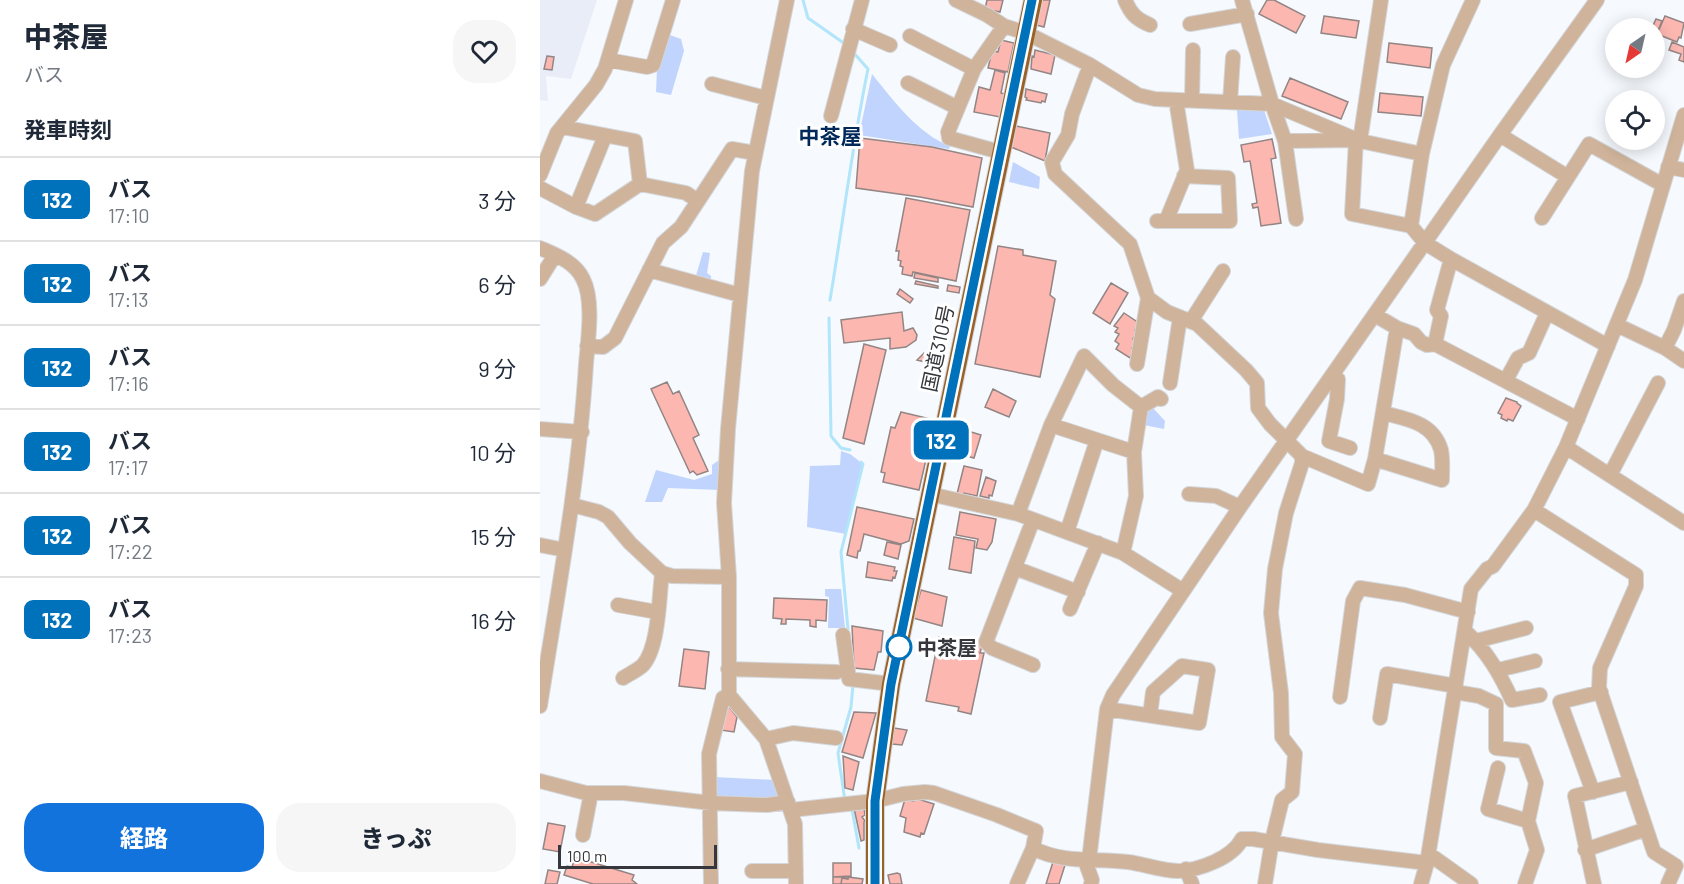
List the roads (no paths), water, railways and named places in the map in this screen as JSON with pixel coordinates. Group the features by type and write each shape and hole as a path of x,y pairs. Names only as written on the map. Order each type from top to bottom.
{"highway":[{"name":"国道310号","path":"875,884 875,801 891,684 1032,0"}],"street":[{"path":"540,175 557,133 596,85 608,60 626,0"},
{"path":"608,60 647,67 653,65 673,0"},
{"path":"752,871 796,878 795,824 766,739 729,695 729,577 724,503 728,429 752,171 788,0"},
{"path":"831,116 862,0"},
{"path":"956,0 1004,26 1026,33 1090,65 1138,95 1155,99 1272,104 1358,140 1422,154"},
{"path":"1125,0 1130,13 1150,25"},
{"path":"1242,0 1285,141 1296,219"},
{"path":"1381,0 1358,140 1352,214 1411,226 1425,243 1451,259 1608,346"},
{"path":"1411,226 1422,154 1443,65 1473,0"},
{"path":"1091,884 1087,860 1107,709 1113,695 1240,507 1597,0"},
{"path":"1190,24 1247,14"},
{"path":"1000,152 949,138 948,132 974,69 1004,26"},
{"path":"853,29 890,45"},
{"path":"910,36 974,69"},
{"path":"1192,101 1193,50"},
{"path":"1230,102 1233,57"},
{"path":"1090,65 1072,114 1068,135 1052,162 1055,174 1130,244 1148,298 1137,364"},
{"path":"908,83 958,108"},
{"path":"712,84 766,98"},
{"path":"1176,100 1186,170 1162,221 1230,221 1227,178 1184,176"},
{"path":"1421,884 1428,859 1471,589 1487,569 1493,566 1534,510 1566,447 1635,280 1684,115"},
{"path":"562,127 635,141 640,184"},
{"path":"1500,135 1568,177"},
{"path":"576,207 605,136"},
{"path":"1285,141 1358,140"},
{"path":"1542,218 1589,144 1663,185"},
{"path":"587,346 603,347 615,338 663,243 681,227 732,149 755,153"},
{"path":"1668,167 1684,170"},
{"path":"540,188 576,207 596,214 640,184 686,193 698,201"},
{"path":"540,248 577,269 584,280 588,302 582,432 540,706"},
{"path":"540,279 555,255"},
{"path":"1435,344 1442,316 1437,310 1451,259"},
{"path":"649,270 740,295"},
{"path":"1170,383 1186,319 1223,271"},
{"path":"1148,298 1167,312 1197,324 1251,376 1257,383 1258,408 1270,424 1302,456 1368,484 1375,459 1397,328"},
{"path":"1665,348 1684,301"},
{"path":"1506,380 1518,358 1529,353 1547,313"},
{"path":"1375,315 1397,328 1414,334 1421,342 1428,345 1435,344 1578,419"},
{"path":"1617,325 1665,348 1684,360"},
{"path":"1018,514 1051,425 1084,356 1113,385 1141,407"},
{"path":"1333,375 1338,379 1329,441 1350,448"},
{"path":"1610,475 1658,383"},
{"path":"1141,407 1158,397 1161,399"},
{"path":"1123,553 1136,496 1134,452 1141,407"},
{"path":"1375,459 1442,480 1441,450 1433,435 1419,422 1383,413"},
{"path":"1051,425 1134,452"},
{"path":"540,429 582,432"},
{"path":"1067,532 1098,440"},
{"path":"1566,447 1684,523"},
{"path":"1265,884 1281,800 1292,792 1295,754 1282,737 1281,693 1270,612 1275,569 1286,513 1302,464 1302,456"},
{"path":"930,494 1018,514 1098,543 1123,553 1183,591"},
{"path":"1189,494 1216,496 1240,507"},
{"path":"572,505 608,517 630,543 662,573 672,576 729,577"},
{"path":"1534,510 1636,575 1636,586 1600,668 1601,692 1654,852 1680,868 1668,884"},
{"path":"1033,520 986,642 992,648 1033,665"},
{"path":"1070,609 1098,543"},
{"path":"540,545 565,550"},
{"path":"1015,568 1078,592"},
{"path":"623,678 643,665 654,640 662,573"},
{"path":"1340,698 1353,601 1360,588 1405,595 1468,612"},
{"path":"618,605 657,612"},
{"path":"1476,641 1526,628"},
{"path":"1465,631 1476,641 1498,670 1512,700 1540,695"},
{"path":"843,635 849,679 891,684"},
{"path":"1498,670 1535,661"},
{"path":"1107,709 1199,723 1208,670 1182,666 1153,692 1149,715"},
{"path":"728,669 837,672"},
{"path":"1380,718 1387,674 1456,689 1496,704 1496,748 1524,751 1536,783 1528,821 1537,850 1525,884"},
{"path":"1593,792 1560,702 1601,692"},
{"path":"711,884 709,754 723,698 729,695"},
{"path":"766,739 793,733 836,738"},
{"path":"1498,768 1488,809 1528,821"},
{"path":"540,781 591,793 658,795 711,803 790,806 875,801 903,794 934,793 1036,831 1034,848 1017,884"},
{"path":"1594,884 1575,796 1631,783"},
{"path":"582,835 591,793"},
{"path":"1586,850 1646,829"},
{"path":"1034,848 1042,853 1087,860 1127,862 1177,871 1220,860 1237,848 1242,839 1272,841 1318,850 1428,859 1471,884"},
{"path":"1186,869 1192,884"}],"waterway":[{"path":"803,0 808,18 845,44"},
{"path":"830,300 868,69 853,52"},
{"path":"829,318 831,436 841,448 850,450"},
{"path":"848,629 841,552 863,464 861,462"},
{"path":"845,801 838,753 851,707 853,685"},
{"path":"852,809 859,848"}],"place":[{"name":"中茶屋","path":"899,647"}],"district":[{"name":"中茶屋","path":"830,135"}]}
